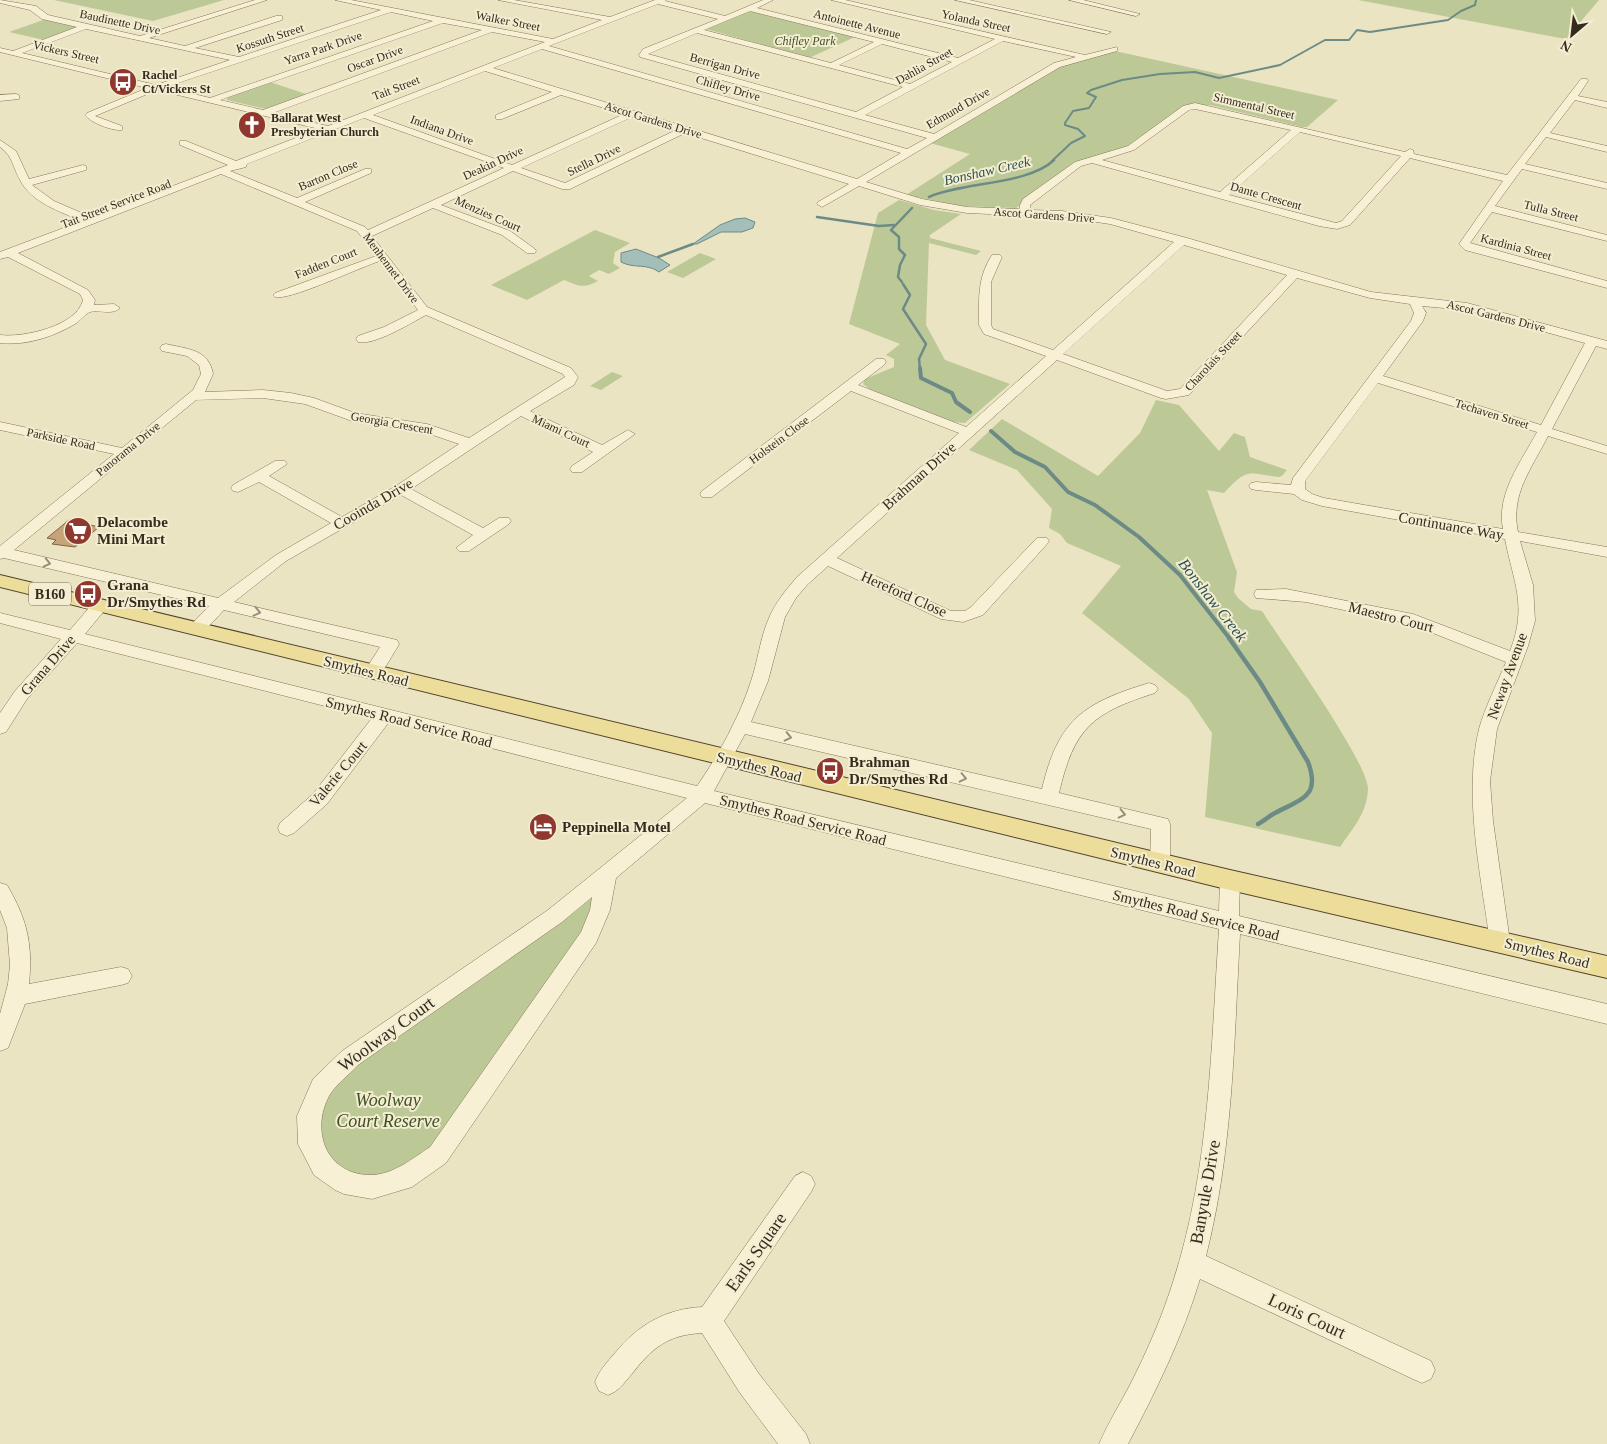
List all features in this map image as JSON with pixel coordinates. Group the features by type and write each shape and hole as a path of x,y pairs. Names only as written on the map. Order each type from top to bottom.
{"main road":[{"name":"Smythes Road","path":"0,581 723,758 1230,880 1607,968"}],"street":[{"path":"139,38 263,0"},
{"name":"Walker Street","path":"339,0 559,40"},
{"path":"503,0 612,20"},
{"name":"Berrigan Drive","path":"768,0 646,51 643,55 934,138"},
{"name":"Yolanda Street","path":"835,0 1083,56"},
{"path":"959,0 1107,32"},
{"path":"1073,0 1136,14"},
{"name":"Baudinette Drive","path":"0,1 33,8 44,17 239,60"},
{"path":"486,69 660,1 725,18"},
{"path":"553,9 569,3"},
{"name":"Kossuth Street","path":"118,128 92,118 90,115 157,87 389,10 402,4"},
{"path":"559,40 588,34 645,12 649,5"},
{"name":"Antoinette Avenue","path":"749,8 959,61"},
{"path":"186,48 279,18"},
{"name":"Yarra Park Drive","path":"212,100 443,20"},
{"path":"14,53 86,26"},
{"name":"Oscar Drive","path":"266,112 493,29"},
{"path":"696,30 912,87"},
{"name":"Dahlia Street","path":"858,116 1002,38"},
{"path":"831,66 880,42"},
{"path":"341,124 344,118 350,115 512,52 538,48"},
{"name":"Chifley Drive","path":"538,48 906,152"},
{"name":"Edmund Drive","path":"822,204 906,152 934,138 1057,65 1083,56 1114,49"},
{"name":"Vickers Street","path":"0,50 266,112 326,130"},
{"name":"Tait Street","path":"3,253 28,246 379,110 398,109 471,80 474,78 475,73 486,69"},
{"name":"Ascot Gardens Drive","path":"486,69 856,183 937,206 975,211 1062,214 1103,219 1183,240 1370,295 1475,308 1607,345"},
{"name":"Kardinia Street","path":"1584,81 1509,179 1464,244 1469,248 1607,285"},
{"path":"499,117 562,91"},
{"path":"0,98 16,97"},
{"path":"1573,97 1607,104"},
{"name":"Simmental Street","path":"1026,212 1025,205 1027,201 1075,166 1130,148 1186,107 1192,106 1203,106 1313,131 1509,179"},
{"name":"Deakin Drive","path":"366,234 631,114"},
{"path":"183,143 237,165 253,165 348,128 360,117"},
{"name":"Indiana Drive","path":"360,117 511,168"},
{"path":"1222,196 1298,129"},
{"name":"Stella Drive","path":"511,168 566,187 684,130"},
{"path":"1544,134 1607,149"},
{"path":"0,142 18,159 22,175 35,193 86,223"},
{"path":"0,155 12,152"},
{"name":"Dante Crescent","path":"1092,160 1322,224 1340,226 1346,223 1409,154"},
{"path":"1520,166 1607,186"},
{"path":"27,183 83,168"},
{"name":"Menhennet Drive","path":"222,171 359,228 366,234 419,306 566,376"},
{"name":"Barton Close","path":"297,202 368,172"},
{"name":"Tait Street Service Road","path":"28,246 46,245 58,241 203,185 208,176"},
{"name":"Menzies Court","path":"433,205 506,233 531,251"},
{"name":"Tulla Street","path":"1489,208 1607,238"},
{"path":"3,253 50,230 86,223"},
{"name":"Brahman Drive","path":"723,758 759,684 769,639 777,615 790,594 1183,240"},
{"path":"0,339 21,340 39,335 77,318 87,309 89,299 84,292 3,253"},
{"name":"Charolais Street","path":"996,256 987,269 984,281 987,330 996,336 1161,394 1180,394 1295,273"},
{"name":"Fadden Court","path":"279,295 308,286 352,265 383,257"},
{"path":"1298,490 1298,481 1418,319 1420,313 1414,301"},
{"path":"87,309 114,308"},
{"path":"362,338 388,330 426,310"},
{"name":"Neway Avenue","path":"1500,942 1484,821 1481,781 1488,730 1524,633 1527,597 1523,576 1511,537 1508,512 1511,494 1592,341"},
{"name":"Panorama Drive","path":"1,553 194,396 206,379 207,370 205,364 191,354 166,348"},
{"name":"Holstein Close","path":"708,494 880,362"},
{"name":"Cooinda Drive","path":"195,629 221,604 270,566 401,489 520,412 566,376"},
{"name":"Techaven Street","path":"1376,378 1607,450"},
{"path":"850,386 976,425"},
{"name":"Georgia Crescent","path":"194,396 262,394 291,397 309,401 352,418 427,428 471,444"},
{"name":"Miami Court","path":"520,412 601,450"},
{"name":"Parkside Road","path":"0,426 123,452"},
{"name":"Miami Court","path":"576,469 601,450 628,434"},
{"path":"238,488 280,464"},
{"path":"259,476 342,523"},
{"name":"Continuance Way","path":"1256,486 1298,490 1306,497 1320,502 1511,537 1607,552"},
{"path":"401,489 483,534"},
{"path":"464,548 504,521"},
{"name":"Hereford Close","path":"827,559 947,615 962,617 977,611 1042,541"},
{"path":"1,553 391,644 372,672"},
{"name":"Maestro Court","path":"1262,594 1286,594 1306,597 1413,619 1515,659"},
{"name":"Grana Drive","path":"0,726 21,695 100,606"},
{"name":"Smythes Road Service Road","path":"0,618 702,795 1607,1014"},
{"path":"1049,798 1062,751 1070,736 1080,724 1106,704 1149,689"},
{"name":"Valerie Court","path":"287,828 320,799 384,716"},
{"path":"740,726 1162,824 1160,863"},
{"name":"Woolway Court","path":"606,877 600,910 589,937 438,1154 411,1175 400,1181 381,1186 354,1186 332,1177 321,1167 310,1145 307,1126 315,1099 328,1076 545,923 606,877 702,795 723,758"},
{"name":"Banyule Drive","path":"1114,1444 1152,1368 1192,1262 1207,1199 1215,1143 1229,924 1230,880"},
{"path":"0,891 16,921 21,939 16,996 11,1016 0,1041"},
{"path":"16,996 121,976"},
{"name":"Earls Square","path":"709,1320 803,1184"},
{"name":"Loris Court","path":"1192,1262 1422,1370"},
{"path":"608,1382 636,1348 651,1334 670,1325 686,1321 709,1320 723,1346 753,1390 796,1444"}],"green space":[{"path":"54,0 224,0 153,21"},
{"path":"1358,0 1599,0 1566,39"},
{"name":"Chifley Park","path":"746,12 753,12 855,37 809,58 706,29"},
{"path":"46,19 77,27 44,40 9,32"},
{"path":"1115,51 1338,100 1307,127 1210,105 1185,105 1126,147 1073,163 1016,208 961,206 906,195 970,154 930,143 1062,65"},
{"path":"270,82 306,94 266,109 227,100 227,97"},
{"path":"899,200 934,210 961,214 930,235 930,238 981,251 976,255 929,243 926,325 945,360 1010,384 965,423 952,422 871,390 863,384 865,379 894,367 894,359 886,355 900,344 849,324 878,213"},
{"path":"595,230 630,243 615,252 613,263 620,268 609,274 599,270 589,276 598,281 581,286 564,280 527,300 491,285"},
{"path":"700,253 716,259 683,278 667,272"},
{"path":"612,372 623,376 601,390 590,386"},
{"path":"1156,400 1179,405 1219,451 1234,433 1245,437 1250,457 1287,470 1279,477 1254,473 1244,475 1224,493 1207,490 1237,572 1234,592 1251,609 1262,611 1339,729 1364,775 1368,789 1365,806 1340,847 1205,817 1212,733 1189,699 1082,613 1121,566 1067,543 1060,534 1049,528 1052,509 1017,470 969,450 1002,419 1098,476 1140,433"},
{"name":"Woolway Court Reserve","path":"593,893 591,919 442,1139 390,1177 349,1177 320,1149 315,1127 330,1085"}],"water":[{"path":"745,218 755,222 753,228 742,232 721,232 697,244 693,244 720,225 735,219"},
{"path":"636,249 659,258 670,265 659,272 654,269 621,262 621,253"}],"building":[{"name":"Delacombe Mini Mart","path":"69,520 99,527 75,547 52,544 56,540 47,538"}],"waterway":[{"name":"Bonshaw Creek","path":"1052,161 1071,143 1085,136 1078,129 1065,125 1065,123 1073,111 1089,108 1096,97 1087,93 1091,90 1122,80 1160,74 1195,72 1219,78 1280,65 1325,40 1349,40 1357,30 1370,32 1448,20 1461,11 1475,5 1476,0"},
{"name":"Bonshaw Creek","path":"929,197 959,188 1012,179 1043,168 1054,160"},
{"name":"Bonshaw Creek","path":"902,282 898,277 900,265 905,255 899,249 899,237 891,230 912,208"},
{"path":"817,217 879,226 894,225"},
{"path":"658,257 693,244"},
{"name":"Bonshaw Creek","path":"903,284 910,295 903,309 926,344 919,359 920,369"},
{"name":"Bonshaw Creek","path":"920,368 921,378 952,393 956,402 970,412"},
{"name":"Bonshaw Creek","path":"991,431 1015,452 1045,467 1068,492 1095,505 1139,537 1180,575 1230,639"},
{"name":"Bonshaw Creek","path":"1229,638 1260,682 1308,762 1311,774 1312,783 1306,795 1258,824"}],"place":[{"name":"Rachel Ct/Vickers St","path":"123,82"},
{"name":"Ballarat West Presbyterian Church","path":"252,125"},
{"name":"Delacombe Mini Mart","path":"78,531"},
{"name":"Grana Dr/Smythes Rd","path":"88,594"},
{"name":"Brahman Dr/Smythes Rd","path":"830,771"},
{"name":"Peppinella Motel","path":"543,827"}]}
